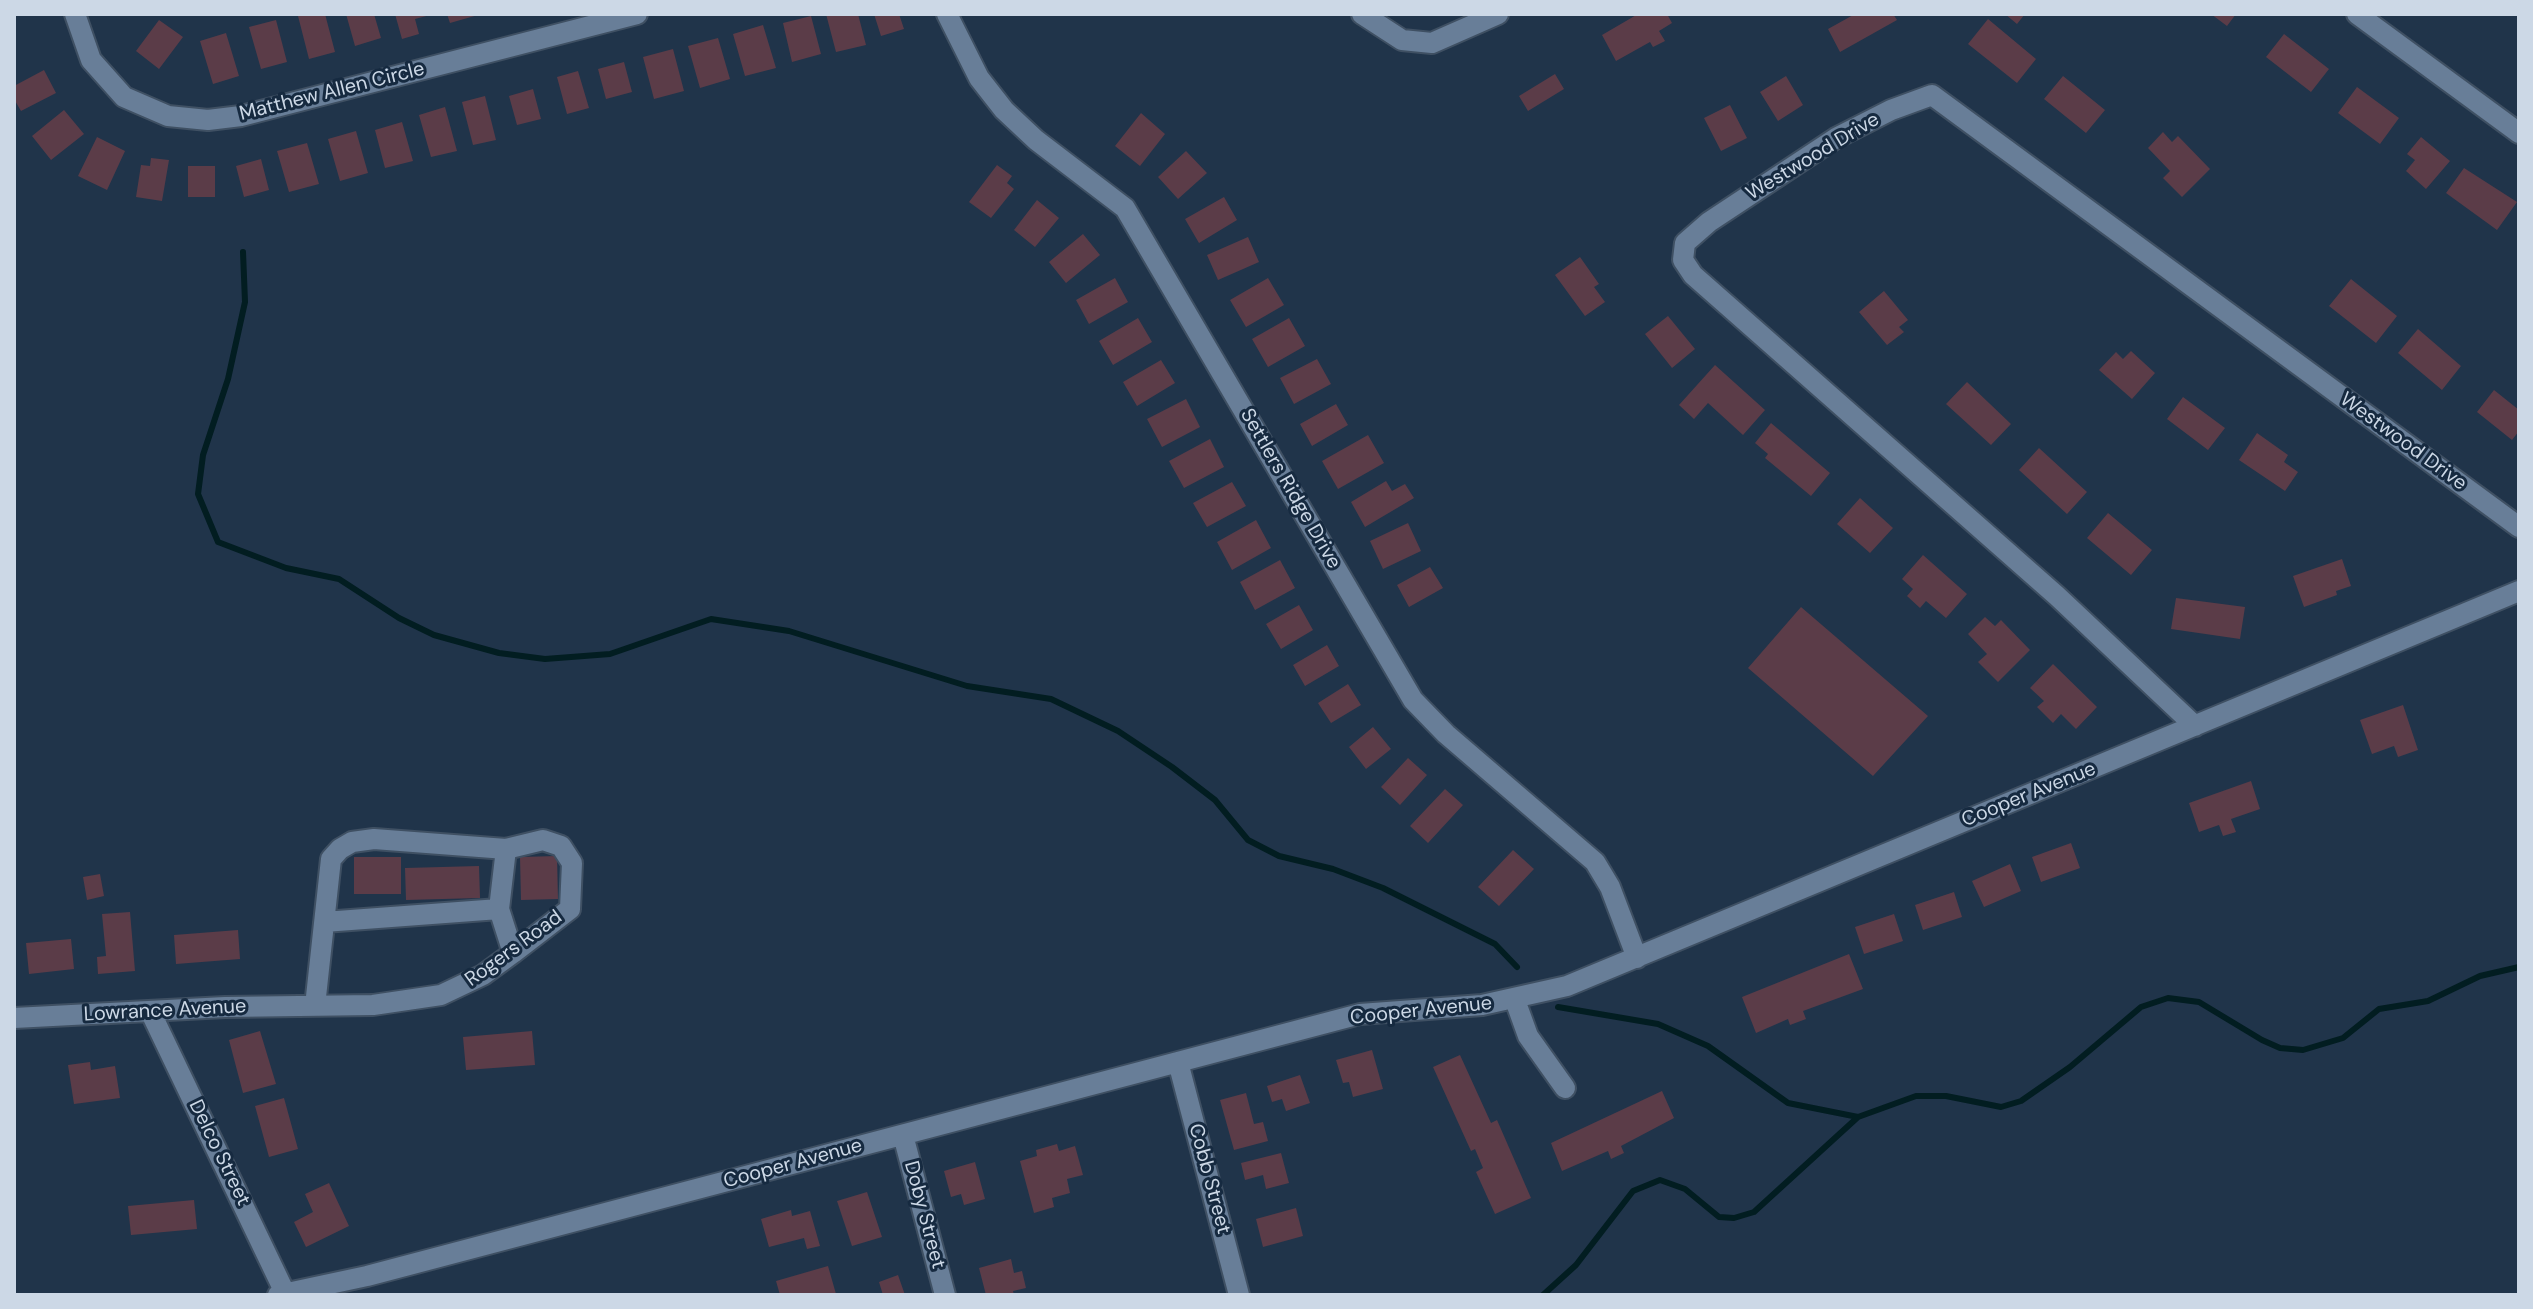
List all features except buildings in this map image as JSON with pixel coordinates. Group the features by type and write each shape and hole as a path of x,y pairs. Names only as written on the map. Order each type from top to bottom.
{"street":[{"name":"Matthew Allen Circle","path":"75,14 91,60 124,97 168,116 208,120 241,116 637,14"},
{"name":"Settlers Ridge Drive","path":"947,14 979,78 1004,110 1036,140 1125,208 1420,710 1595,862 1610,887 1637,958"},
{"path":"1362,14 1402,40 1432,43 1458,35 1498,14"},
{"path":"2357,14 2519,133"},
{"name":"Westwood Drive","path":"2195,726 2057,596 1693,275 1683,260 1685,243 1709,222 1836,138 1891,110 1932,95 2519,527"},
{"name":"Cooper Avenue","path":"283,1295 367,1276 1360,1014 1515,1000 1567,986 2519,591"},
{"path":"315,1006 331,859 352,842 374,839 506,849 499,909 513,953"},
{"name":"Rogers Road","path":"315,1006 373,1005 441,995 464,987 570,909 572,863 561,846 543,840 506,849"},
{"path":"324,922 499,909"},
{"path":"1515,1000 1528,1036 1565,1088"},
{"name":"Lowrance Avenue","path":"14,1018 315,1006"},
{"name":"Delco Street","path":"151,1013 283,1295"},
{"name":"Cobb Street","path":"1178,1062 1239,1295"},
{"name":"Doby Street","path":"903,1135 945,1295"}],"waterway":[{"path":"243,252 245,302 228,379 203,455 198,494 218,542 286,568 339,579 399,618 434,635 499,653 545,659 610,654 711,619 789,631 967,686 1051,699 1118,731 1172,767 1215,800 1248,840 1279,856 1333,869 1383,888 1495,944 1517,967"},
{"path":"1543,1295 1576,1265 1633,1191 1660,1180 1685,1189 1719,1217 1734,1218 1754,1212 1858,1117 1916,1096 1946,1096 2001,1107 2021,1101 2070,1067 2141,1007 2168,998 2199,1002 2262,1040 2280,1048 2303,1050 2343,1038 2379,1009 2428,1001 2480,976 2519,967"},
{"path":"1558,1007 1658,1024 1708,1046 1788,1103 1858,1117"}]}
